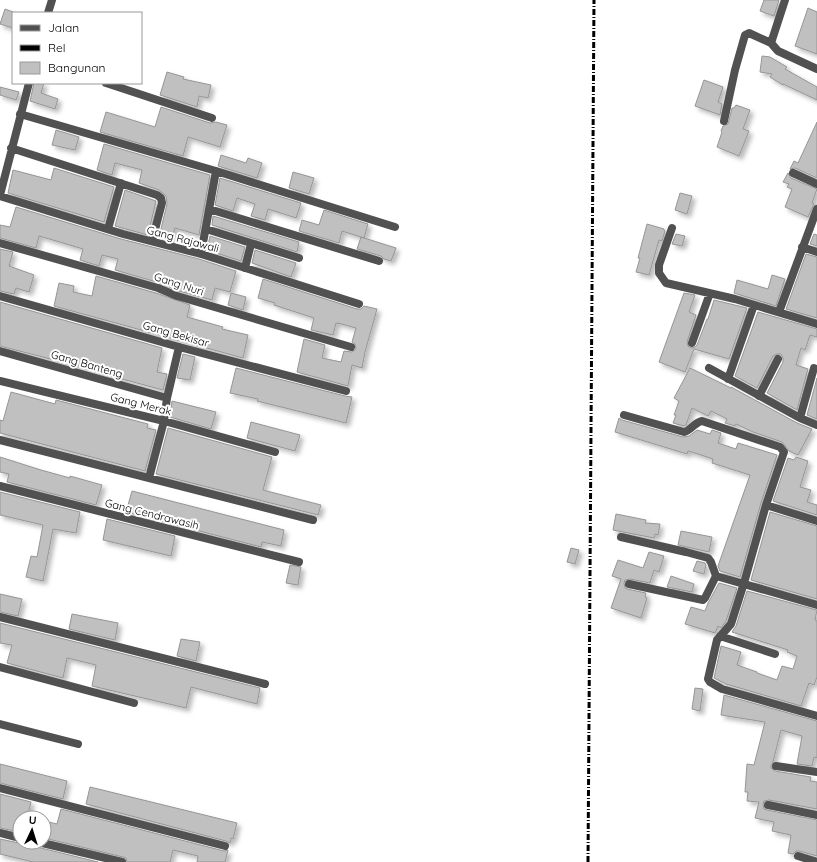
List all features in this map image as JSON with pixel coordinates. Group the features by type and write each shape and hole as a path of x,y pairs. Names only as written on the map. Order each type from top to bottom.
{"street":[{"path":"48,12 52,0"},
{"path":"771,43 784,0"},
{"path":"724,121 735,70 745,35 749,33 771,43 778,51 817,69"},
{"path":"0,196 11,148 29,84"},
{"path":"109,84 212,118"},
{"path":"20,114 216,171 395,227"},
{"path":"11,148 157,195 161,198 162,203 152,241"},
{"path":"201,254 216,171"},
{"path":"793,173 817,184"},
{"path":"108,229 121,183"},
{"name":"Gang Rajawali","path":"0,196 108,229 201,254 359,304"},
{"path":"209,209 379,261"},
{"path":"779,312 817,209"},
{"path":"672,228 659,265 659,273 661,278 666,283 710,293 817,324"},
{"path":"206,229 299,258"},
{"name":"Gang Nuri","path":"0,243 158,288 177,296 351,347"},
{"path":"245,268 251,244"},
{"path":"802,247 817,252"},
{"path":"692,343 710,293"},
{"name":"Gang Bekisar","path":"0,296 179,347 346,391"},
{"path":"728,379 754,305"},
{"path":"149,478 164,421 167,398 179,347"},
{"name":"Gang Banteng","path":"0,351 167,398"},
{"path":"759,396 778,359"},
{"path":"709,368 800,418 817,425"},
{"path":"800,418 814,368"},
{"name":"Gang Merak","path":"0,381 164,421 275,452"},
{"path":"624,415 684,432 688,431 695,424 702,421 780,448 784,452 766,505 744,583 730,624 717,640 708,679 710,682 722,689 817,716"},
{"path":"0,440 313,520"},
{"name":"Gang Cendrawasih","path":"0,486 298,562"},
{"path":"766,505 817,521"},
{"path":"621,537 708,558 716,576 703,600 629,584"},
{"path":"716,576 817,605"},
{"path":"0,617 265,684"},
{"path":"720,636 775,654"},
{"path":"0,666 134,703"},
{"path":"0,724 78,744"},
{"path":"776,766 817,772"},
{"path":"0,788 225,846"},
{"path":"768,805 817,815"},
{"path":"0,833 12,836"},
{"path":"52,845 122,862"},
{"path":"798,856 817,862"}],"building":[{"path":"764,0 779,0 774,16 760,11"},
{"path":"808,8 817,12 817,54 795,46"},
{"path":"5,9 13,12 12,28 0,24"},
{"path":"762,56 770,57 787,67 785,69 817,87 817,100 783,85 770,77 772,74 760,72"},
{"path":"167,72 184,77 183,79 211,85 208,98 199,96 197,107 160,95"},
{"path":"704,80 723,87 718,102 722,104 720,115 695,106"},
{"path":"34,84 44,84 41,93 58,99 55,109 30,101"},
{"path":"0,87 19,92 16,100 0,95"},
{"path":"736,105 750,110 743,129 749,131 739,156 717,147 723,126 728,124 732,108"},
{"path":"161,107 210,123 216,122 227,125 220,147 188,137 183,156 100,132 106,112 155,127"},
{"path":"817,122 817,178 795,168 790,169 794,161 798,163"},
{"path":"56,130 79,137 75,150 52,145"},
{"path":"104,144 210,175 199,235 175,228 171,241 159,237 167,204 166,196 159,190 139,183 142,170 115,163 112,175 97,170"},
{"path":"221,155 246,163 248,158 262,163 257,178 218,166"},
{"path":"54,168 114,187 104,222 8,193 13,170 51,180"},
{"path":"293,172 314,178 309,194 289,188"},
{"path":"788,173 791,178 817,189 812,203 814,204 808,217 785,207 792,189 787,187 789,184 783,182"},
{"path":"220,178 301,203 296,218 268,209 265,220 251,216 255,204 237,198 233,211 215,205"},
{"path":"125,190 156,201 148,235 115,226"},
{"path":"680,193 692,196 687,214 675,210"},
{"path":"16,207 121,239 199,259 236,271 230,292 215,288 212,300 115,270 118,259 102,255 99,266 80,260 83,249 39,236 36,248 0,238 0,225 10,227"},
{"path":"324,210 368,224 364,238 342,231 339,243 299,231 302,220 319,225"},
{"path":"213,216 299,242 297,252 212,225"},
{"path":"647,224 664,229 665,231 662,241 659,240 649,275 636,272"},
{"path":"676,234 685,236 682,246 672,244"},
{"path":"814,234 817,235 817,246 810,244"},
{"path":"210,236 245,247 241,261 207,250"},
{"path":"361,237 396,248 391,261 384,259 381,256 357,249"},
{"path":"0,249 13,252 9,266 34,275 29,292 16,288 14,294 0,291"},
{"path":"255,250 296,263 291,277 252,263"},
{"path":"806,254 817,257 817,318 786,309"},
{"path":"772,275 785,279 776,306 734,293 737,280 768,289"},
{"path":"96,276 156,293 190,305 187,317 223,327 222,329 248,335 243,358 54,306 59,283 74,286 73,292 92,296"},
{"path":"263,279 357,309 361,309 364,306 377,309 362,368 352,365 348,386 297,372 304,339 325,345 322,358 341,362 344,351 352,352 356,349 355,344 352,342 356,328 336,323 333,335 311,330 314,318 274,305 275,303 258,298"},
{"path":"231,293 246,297 243,310 228,305"},
{"path":"684,293 695,295 689,312 696,315 687,342 688,346 691,348 697,345 714,300 747,308 729,359 694,349 685,372 659,362"},
{"path":"0,302 162,348 157,372 167,374 163,390 0,346"},
{"path":"758,312 817,329 817,337 810,335 805,350 801,348 796,365 808,369 797,410 767,393 783,362 781,354 773,356 757,388 735,376"},
{"path":"183,354 195,357 190,380 177,378"},
{"path":"236,368 352,397 346,423 257,401 258,399 230,393"},
{"path":"690,368 731,387 797,423 812,429 798,455 789,451 782,442 753,432 736,424 735,426 725,423 727,419 711,411 708,416 692,408 686,425 684,426 673,423 679,401 674,398"},
{"path":"817,378 817,419 807,415"},
{"path":"11,392 55,404 56,400 148,424 147,428 156,430 145,471 0,433 0,420 3,421"},
{"path":"172,401 216,412 211,429 170,417"},
{"path":"619,418 683,437 689,436 697,430 710,434 712,430 721,433 718,443 736,449 738,443 777,455 761,503 740,577 720,571 718,566 750,475 712,463 713,459 701,455 688,451 687,454 615,432"},
{"path":"251,422 300,435 295,451 247,438"},
{"path":"168,428 272,457 263,490 321,505 318,515 156,474"},
{"path":"0,457 70,478 70,476 102,485 96,505 7,482 9,474 0,472"},
{"path":"796,457 808,461 800,487 811,490 807,502 817,505 817,515 773,501 788,458 794,460"},
{"path":"132,491 284,530 281,546 262,542 261,547 126,512"},
{"path":"0,492 80,512 76,533 53,529 43,581 26,577 31,556 37,557 43,525 0,515"},
{"path":"770,512 817,526 817,599 751,580"},
{"path":"616,514 646,520 645,523 660,524 658,535 655,534 654,538 613,530"},
{"path":"107,519 175,536 171,556 103,540"},
{"path":"681,531 712,537 709,552 678,545"},
{"path":"571,548 579,550 575,564 567,562"},
{"path":"649,552 664,556 659,572 654,570 650,583 630,579 625,580 624,583 625,588 627,589 646,593 645,597 647,598 641,618 611,608 621,579 612,576 618,560 643,568"},
{"path":"697,561 705,563 704,574 693,571"},
{"path":"290,565 301,567 298,585 286,583"},
{"path":"671,576 694,584 692,592 667,587"},
{"path":"719,583 737,588 726,621 721,628 718,626 715,633 685,624 691,607 705,611"},
{"path":"747,591 817,610 815,620 817,621 817,677 814,685 809,683 801,706 726,684 714,678 721,646 741,652 737,665 777,680 782,666 793,669 797,656 787,652 788,650 732,632 736,626"},
{"path":"0,594 22,599 18,616 0,612"},
{"path":"72,614 118,623 115,640 69,629"},
{"path":"0,623 260,688 257,704 191,687 186,708 92,686 96,665 67,658 63,678 7,663 12,645 0,643"},
{"path":"181,639 200,642 196,661 177,656"},
{"path":"695,688 703,689 700,711 692,709"},
{"path":"724,695 817,721 817,758 814,757 812,766 797,764 802,736 781,730 771,768 775,771 811,777 810,781 817,782 817,809 769,800 764,801 763,804 764,809 767,810 817,820 817,856 799,851 796,851 793,854 788,853 791,835 772,831 774,822 755,818 759,802 747,801 748,792 745,792 747,764 754,765 765,722 721,715"},
{"path":"0,764 67,781 63,799 0,783"},
{"path":"90,787 237,823 233,839 231,838 230,843 86,804"},
{"path":"0,794 31,802 29,810 12,810 12,830 0,828"},
{"path":"61,809 224,851 228,850 225,862 197,862 198,856 173,850 170,862 127,862 126,858 123,857 52,840 52,823 57,824"},
{"path":"0,839 12,842 12,850 49,850 98,862 33,862 0,854"}],"railway":[{"path":"588,862 594,0"}]}
